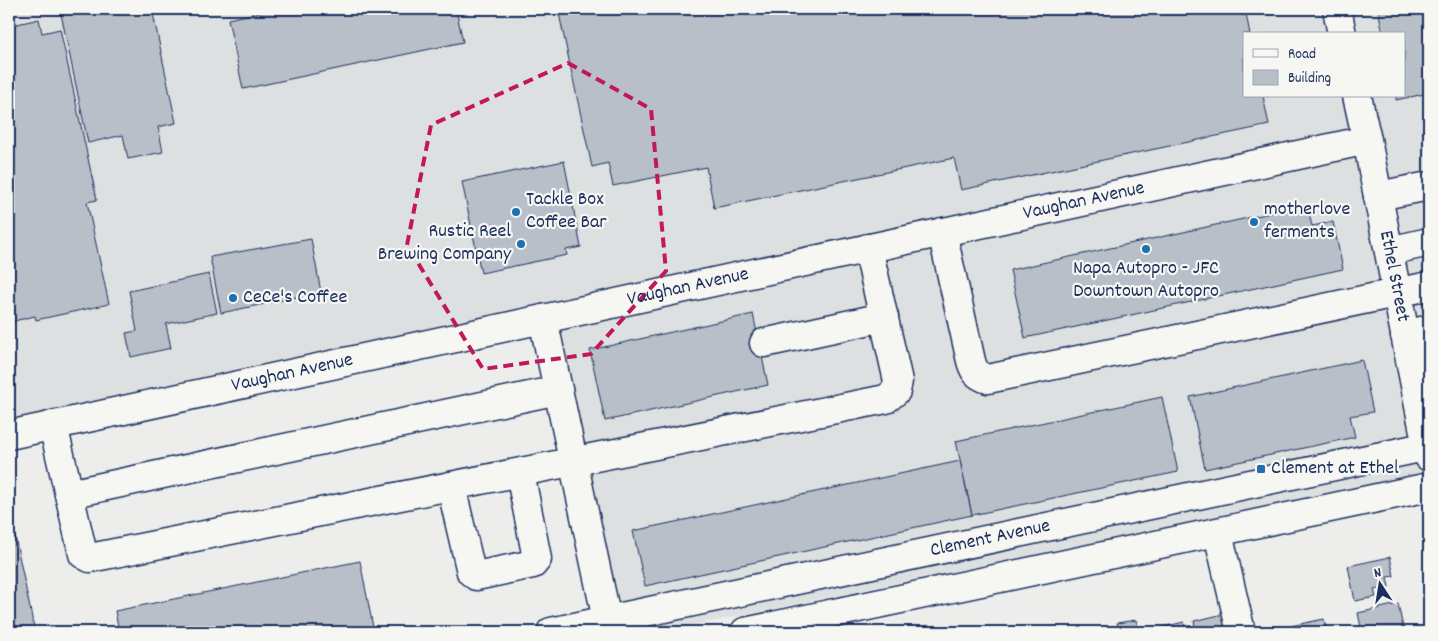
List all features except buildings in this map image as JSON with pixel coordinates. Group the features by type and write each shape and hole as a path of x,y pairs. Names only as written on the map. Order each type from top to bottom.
{"street":[{"path":"1337,9 1342,32"},
{"name":"Ethel Street","path":"1357,98 1397,293 1417,332 1429,450"},
{"name":"Vaughan Avenue","path":"9,435 1367,140"},
{"path":"1378,196 1429,186"},
{"path":"942,232 974,371 981,377 988,379 1429,286"},
{"path":"1389,251 1429,242"},
{"path":"53,425 83,554 90,558 886,399 896,391 898,381 868,248"},
{"path":"764,343 884,317"},
{"path":"543,319 607,620"},
{"path":"69,494 558,390"},
{"name":"Clement Avenue","path":"551,632 1429,450"},
{"path":"451,486 471,572 476,576 533,564 537,559 520,472"},
{"name":"Clement Avenue","path":"745,632 1429,488"},
{"path":"1218,533 1241,632"}],"highlighted area":[{"path":"568,63 651,109 666,271 591,354 483,369 407,245 431,125"}],"shaded area":[{"path":"9,9 1429,9 1429,473 661,632 612,632 544,315 9,423"}],"place":[{"name":"Tackle Box Coffee Bar","path":"516,212"},
{"name":"motherlove ferments","path":"1254,222"},
{"name":"Rustic Reel Brewing Company","path":"521,244"},
{"name":"Napa Autopro - JFC Downtown Autopro","path":"1146,249"},
{"name":"CeCe's Coffee","path":"233,298"},
{"name":"Clement at Ethel","path":"1261,469"}]}
